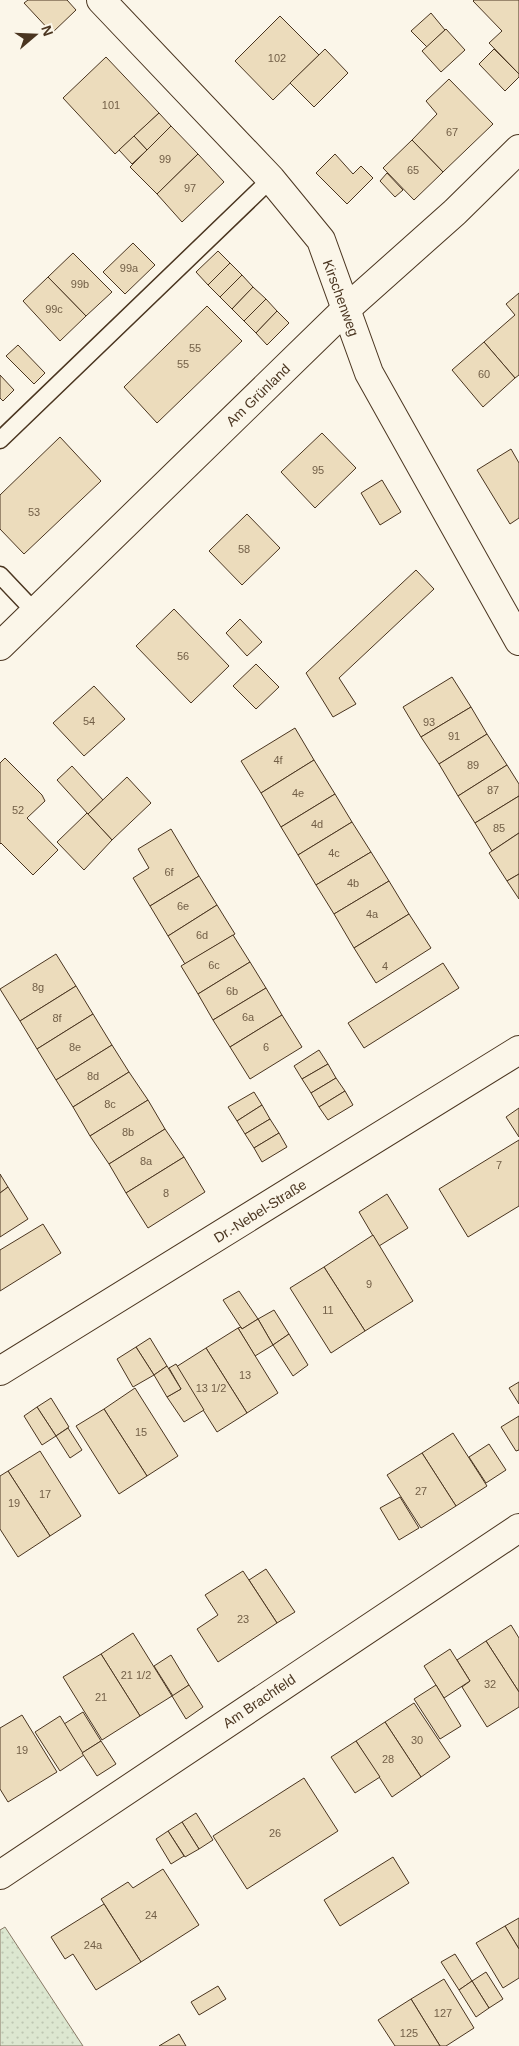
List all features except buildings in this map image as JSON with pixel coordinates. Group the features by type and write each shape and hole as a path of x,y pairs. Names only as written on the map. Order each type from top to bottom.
{"street":[{"name":"Kirschenweg","path":"101,0 271,178 321,240 369,373 519,640"},
{"name":"Am Grünland","path":"0,646 345,310 455,212 519,149"},
{"name":"Dr.-Nebel-Straße","path":"0,1371 519,1050"},
{"name":"Am Brachfeld","path":"0,1875 519,1528"}],"lane":[{"path":"0,440 271,178"},
{"path":"0,575 35,612"}],"green space":[{"path":"5,1927 83,2046 0,2046 0,1930"}]}
